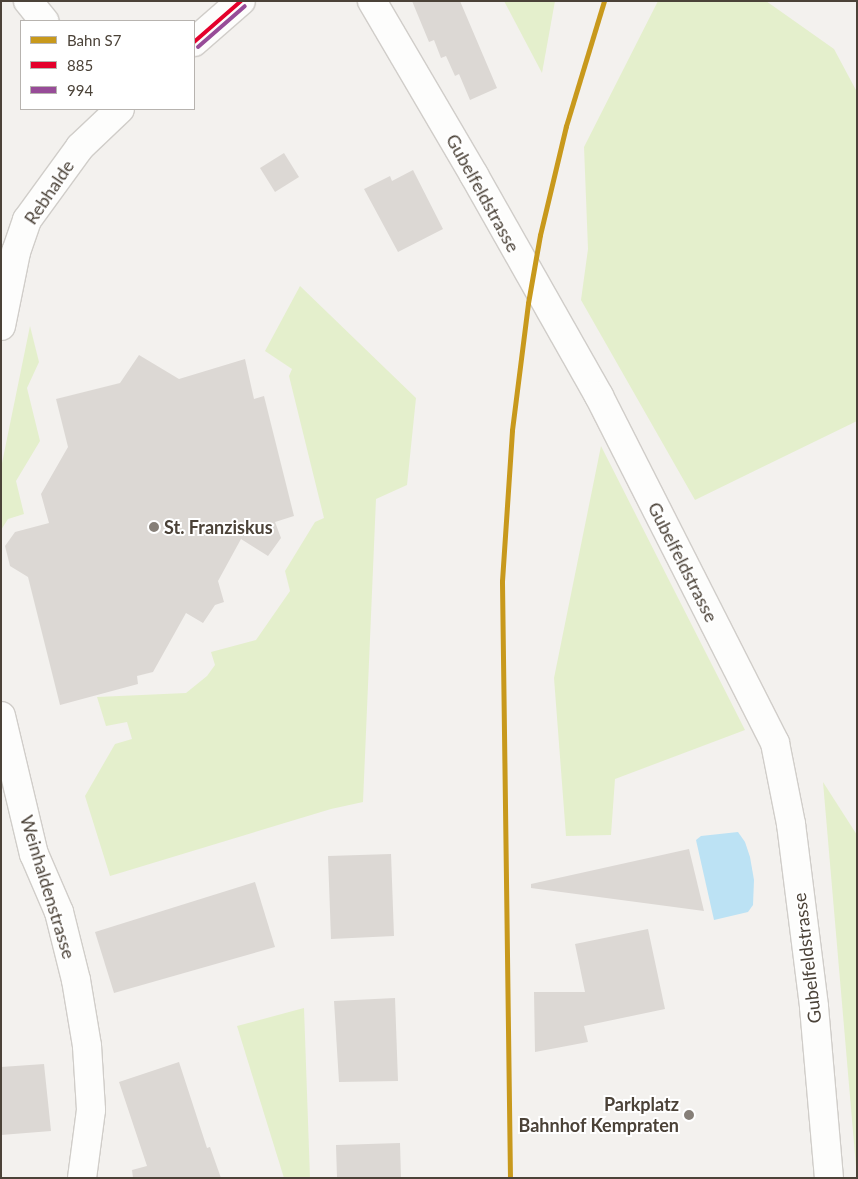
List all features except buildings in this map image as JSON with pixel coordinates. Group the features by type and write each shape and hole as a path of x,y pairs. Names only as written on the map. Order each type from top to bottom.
{"street":[{"path":"28,1 43,20"},
{"path":"195,41 241,1"},
{"name":"Gubelfeldstrasse","path":"372,1 599,396 774,743 791,824 814,1007 830,1178"},
{"name":"Rebhalde","path":"1,326 16,252 27,220 80,147 116,110"},
{"name":"Weinhaldenstrasse","path":"1,716 34,854 59,912 76,980 87,1046 91,1110 82,1178"}],"green space":[{"path":"504,1 555,1 542,73"},
{"path":"658,1 766,1 834,49 857,92 857,421 695,500 581,300 588,249 584,147"},
{"path":"300,286 416,398 407,485 376,499 363,802 331,809 110,876 85,796 115,744 132,739 127,722 106,726 97,697 186,693 207,676 215,665 211,652 256,640 290,591 285,571 315,522 324,518 289,376 292,369 265,351"},
{"path":"30,326 39,362 27,388 40,441 16,481 24,514 8,519 1,530 1,468"},
{"path":"601,446 745,730 615,779 611,835 566,836 554,678"},
{"path":"823,782 857,835 857,1178"},
{"path":"304,1008 310,1178 284,1178 237,1026"}],"water":[{"path":"738,832 745,842 750,857 754,880 753,905 748,912 714,920 696,840 701,836"}],"rail line":[{"name":"S7","path":"510,1178 502,581 512,430 528,303 540,235 566,126 604,1"}],"transit line":[{"name":"885","path":"195,41 241,1"},
{"name":"994","path":"198,47 245,6"}],"place":[{"name":"St. Franziskus","path":"154,527"},
{"name":"Parkplatz Bahnhof Kempraten","path":"689,1115"}]}
